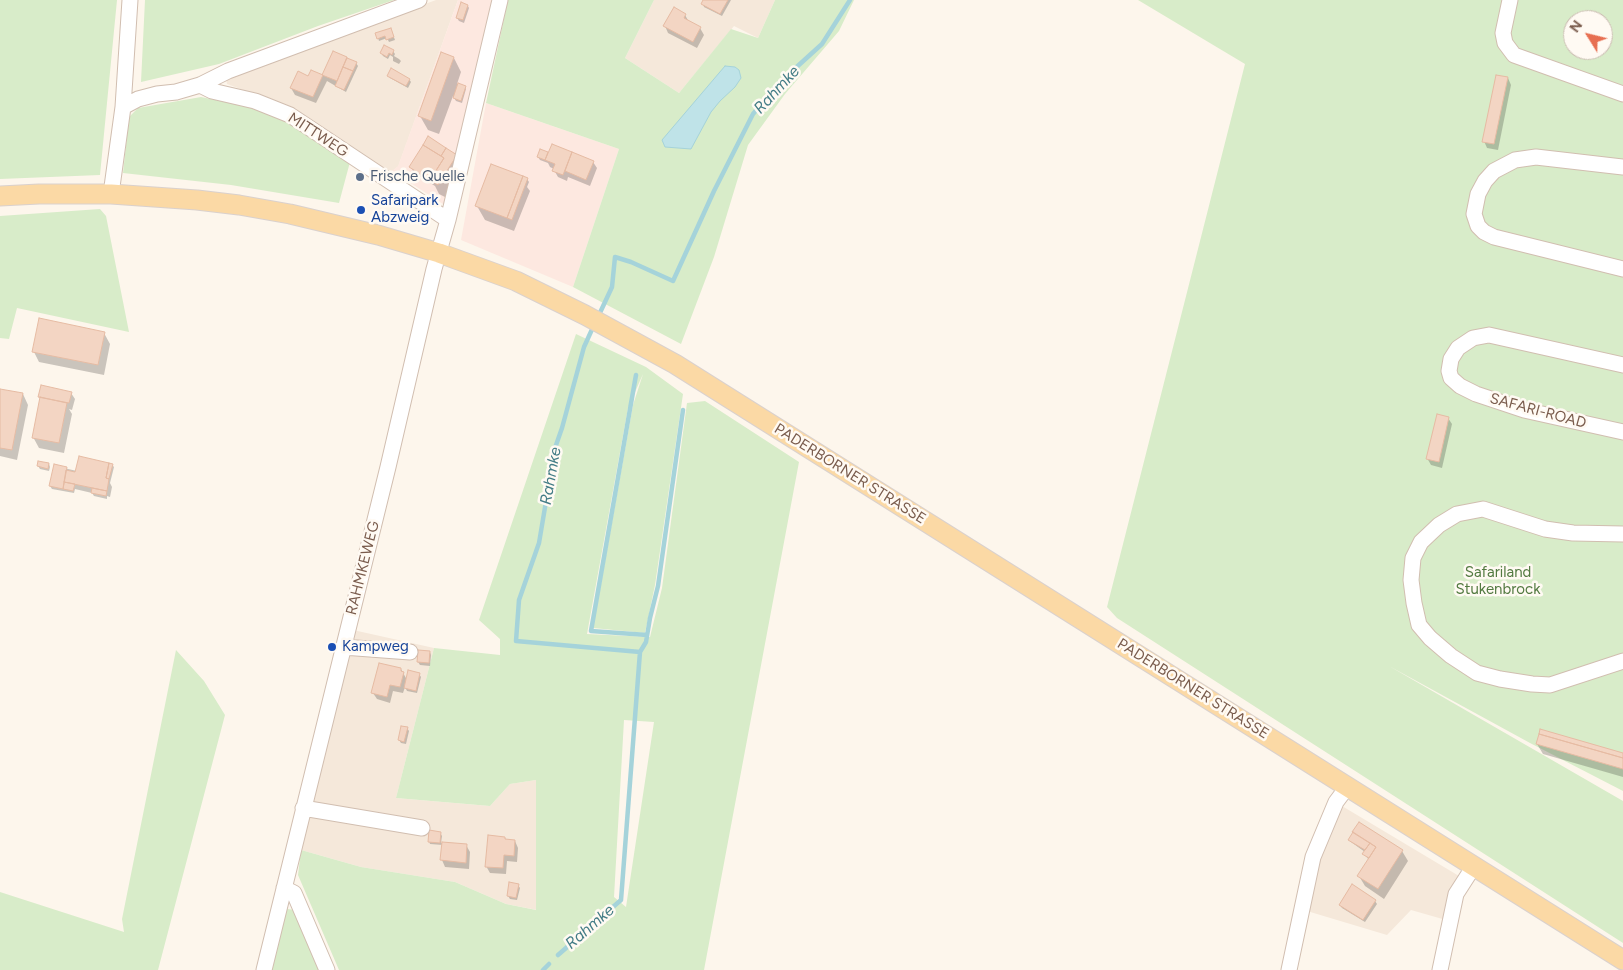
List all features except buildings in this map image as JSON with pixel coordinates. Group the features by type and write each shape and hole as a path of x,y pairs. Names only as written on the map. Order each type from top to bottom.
{"main road":[{"name":"PADERBORNER STRASSE","path":"0,196 111,194 205,201 290,214 369,233 439,253 516,281 585,315 675,364 1623,960"}],"street":[{"path":"111,194 122,107 130,0"},
{"path":"122,107 138,99 176,92 200,85 228,71 418,0"},
{"path":"439,253 500,0"},
{"path":"1510,0 1503,33 1505,43 1514,54 1623,94"},
{"name":"MITTWEG","path":"200,85 212,91 255,101 290,115 448,220"},
{"path":"1623,167 1536,157 1515,160 1494,170 1485,181 1478,194 1474,214 1478,226 1484,232 1494,237 1623,269"},
{"name":"RAHMKEWEG","path":"264,970 439,253"},
{"name":"SAFARI-ROAD","path":"1623,365 1490,335 1473,338 1458,348 1451,359 1449,371 1450,378 1460,386 1476,394 1524,410 1623,432"},
{"path":"1623,534 1574,533 1546,529 1483,510 1457,514 1439,524 1421,542 1413,558 1411,580 1419,624 1430,638 1451,656 1477,673 1500,679 1550,685 1623,661"},
{"path":"343,647 410,652"},
{"path":"1289,970 1313,858 1336,802 1348,786"},
{"path":"303,808 422,828"},
{"path":"1440,970 1456,894 1474,866"},
{"path":"284,888 294,893 328,970"}],"shaded area":[{"path":"436,0 458,0 398,167 392,171 383,169 265,98 227,84 226,78"},
{"path":"458,0 495,0 446,206 392,171 398,166"},
{"path":"654,0 775,0 758,38 734,26 679,93 625,58"},
{"path":"486,103 619,149 573,287 461,240"},
{"path":"353,630 434,648 396,798 490,806 510,784 536,780 537,910 506,904 455,882 361,867 301,850"},
{"path":"1342,806 1459,876 1446,920 1411,910 1387,935 1307,911 1318,862"}],"green space":[{"path":"0,0 117,0 100,175 0,179"},
{"path":"145,0 394,0 318,26 219,64 141,82"},
{"path":"508,0 654,0 625,58 679,93 731,29 758,38 775,0 854,0 839,31 785,94 748,145 714,257 681,344 573,287 619,149 486,103"},
{"name":"Safariland Stukenbrock","path":"1138,0 1623,0 1623,791 1389,666 1623,801 1623,943 1117,618 1107,607 1245,64"},
{"path":"201,97 260,109 285,118 350,162 339,203 231,185 123,173 129,117 138,108"},
{"path":"100,209 106,216 129,332 17,308 9,339 0,338 0,216"},
{"path":"576,334 646,367 683,394 655,585 645,633 593,628 633,405 643,374 628,408 587,634 650,637 662,588 687,403 705,401 799,462 704,970 339,970 298,875 301,850 361,867 455,882 506,904 536,910 536,780 510,784 490,806 396,798 434,648 500,655 500,639 479,620","holes":["624,720 654,722 626,907 614,897"]},
{"path":"176,650 204,681 225,715 158,970 0,970 0,892 124,932 122,919"},
{"path":"287,909 296,910 321,970 272,970"}],"water":[{"path":"725,66 735,67 739,70 741,78 711,112 691,149 665,147 662,140"}],"waterway":[{"name":"Rahmke","path":"598,317 612,287 615,257 673,281 714,191 753,114 779,83 822,44 850,0"},
{"name":"Rahmke","path":"558,955 621,900 640,652 516,641 519,600 539,543 555,448 584,347 594,325"},
{"name":"Rahmke","path":"636,375 591,631 647,635"},
{"path":"640,652 646,642 658,586 683,410"},
{"name":"Rahmke","path":"543,970 549,964"}],"place":[{"name":"Frische Quelle","path":"360,177"},
{"name":"Safaripark Abzweig","path":"361,210"},
{"name":"Kampweg","path":"332,647"}]}
